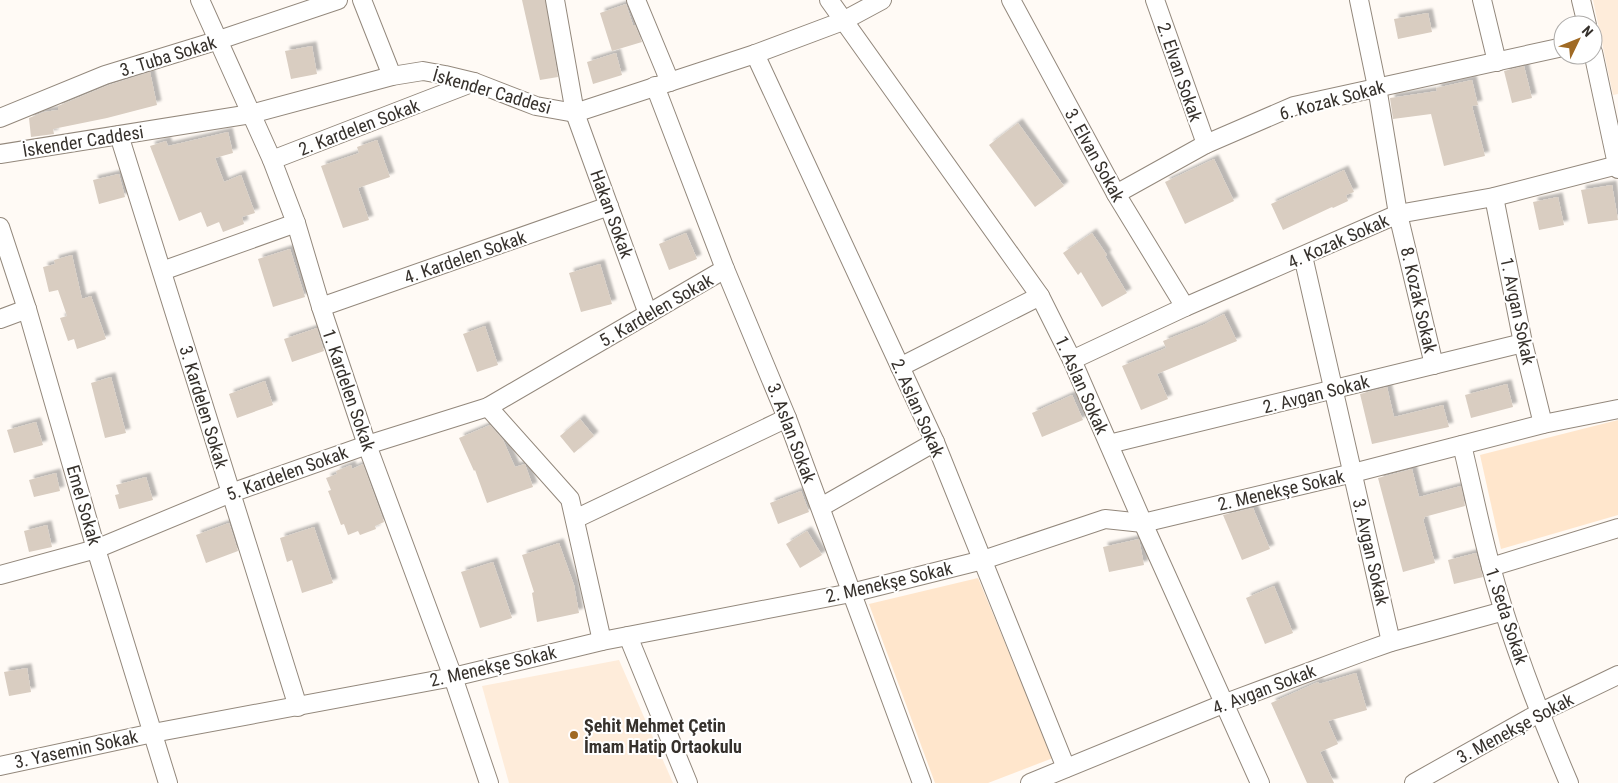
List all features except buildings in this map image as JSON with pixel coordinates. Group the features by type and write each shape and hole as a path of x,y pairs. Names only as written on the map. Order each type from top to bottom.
{"street":[{"name":"1. Kardelen Sokak","path":"200,0 220,40 272,160 296,223 321,307 366,444 453,677 489,783"},
{"name":"3. Tuba Sokak","path":"0,118 105,75 220,40 338,0"},
{"path":"362,0 392,76"},
{"name":"Hakan Sokak","path":"555,0 575,113 648,314"},
{"name":"3. Aslan Sokak","path":"636,0 662,84 725,269 787,418 922,783"},
{"name":"1. Aslan Sokak","path":"829,0 1040,296 1072,360 1223,704 1260,783"},
{"name":"İskender Caddesi","path":"0,154 251,114 392,76 423,71 474,82 536,106 575,113 755,54 843,21 882,0"},
{"name":"3. Elvan Sokak","path":"1011,0 1116,194 1185,307"},
{"name":"2. Elvan Sokak","path":"1155,0 1206,144"},
{"name":"8. Kozak Sokak","path":"1359,0 1377,87 1398,214 1434,365"},
{"path":"1482,0 1497,62"},
{"path":"1581,0 1585,15"},
{"name":"6. Kozak Sokak","path":"1116,194 1206,144 1294,106 1553,49"},
{"name":"2. Aslan Sokak","path":"755,54 935,442 1066,768"},
{"path":"1596,65 1618,166"},
{"name":"2. Kardelen Sokak","path":"272,160 474,82"},
{"name":"3. Kardelen Sokak","path":"119,135 298,707"},
{"name":"4. Kozak Sokak","path":"1072,360 1185,307 1398,214 1494,197 1618,166"},
{"name":"1. Avgan Sokak","path":"1494,197 1523,343 1543,424"},
{"name":"4. Kardelen Sokak","path":"321,307 609,206"},
{"path":"162,271 296,223"},
{"name":"Emel Sokak","path":"0,227 27,309 96,549 168,783"},
{"name":"3. Avgan Sokak","path":"1303,256 1391,642"},
{"name":"5. Kardelen Sokak","path":"0,575 96,549 231,492 366,444 488,406 725,269"},
{"path":"900,367 1040,296"},
{"path":"0,320 27,309"},
{"name":"2. Avgan Sokak","path":"1108,444 1523,343"},
{"path":"488,406 570,499 602,641"},
{"name":"2. Menekşe Sokak","path":"153,733 453,677 602,641 851,593 983,560 1105,519 1143,523 1352,473 1543,424 1618,408"},
{"path":"575,519 787,418"},
{"path":"820,506 935,442"},
{"name":"1. Seda Sokak","path":"1462,445 1491,567 1504,611 1539,713 1568,783"},
{"path":"1491,567 1618,528"},
{"name":"4. Avgan Sokak","path":"1030,783 1223,704 1391,642 1504,611"},
{"path":"628,636 688,783"},
{"name":"3. Menekşe Sokak","path":"1414,783 1539,713 1618,675"},
{"name":"3. Yasemin Sokak","path":"0,766 153,733"}],"shaded area":[{"path":"1593,0 1618,0 1618,94 1613,95 1603,48 1603,15 1596,15"},
{"path":"1618,420 1618,515 1501,549 1480,455"},
{"path":"978,578 1053,758 988,783 935,783 869,604"},
{"name":"Şehit Mehmet Çetin İmam Hatip Ortaokulu","path":"619,660 673,783 509,783 482,686"}],"place":[{"name":"Şehit Mehmet Çetin İmam Hatip Ortaokulu","path":"574,735"}]}
